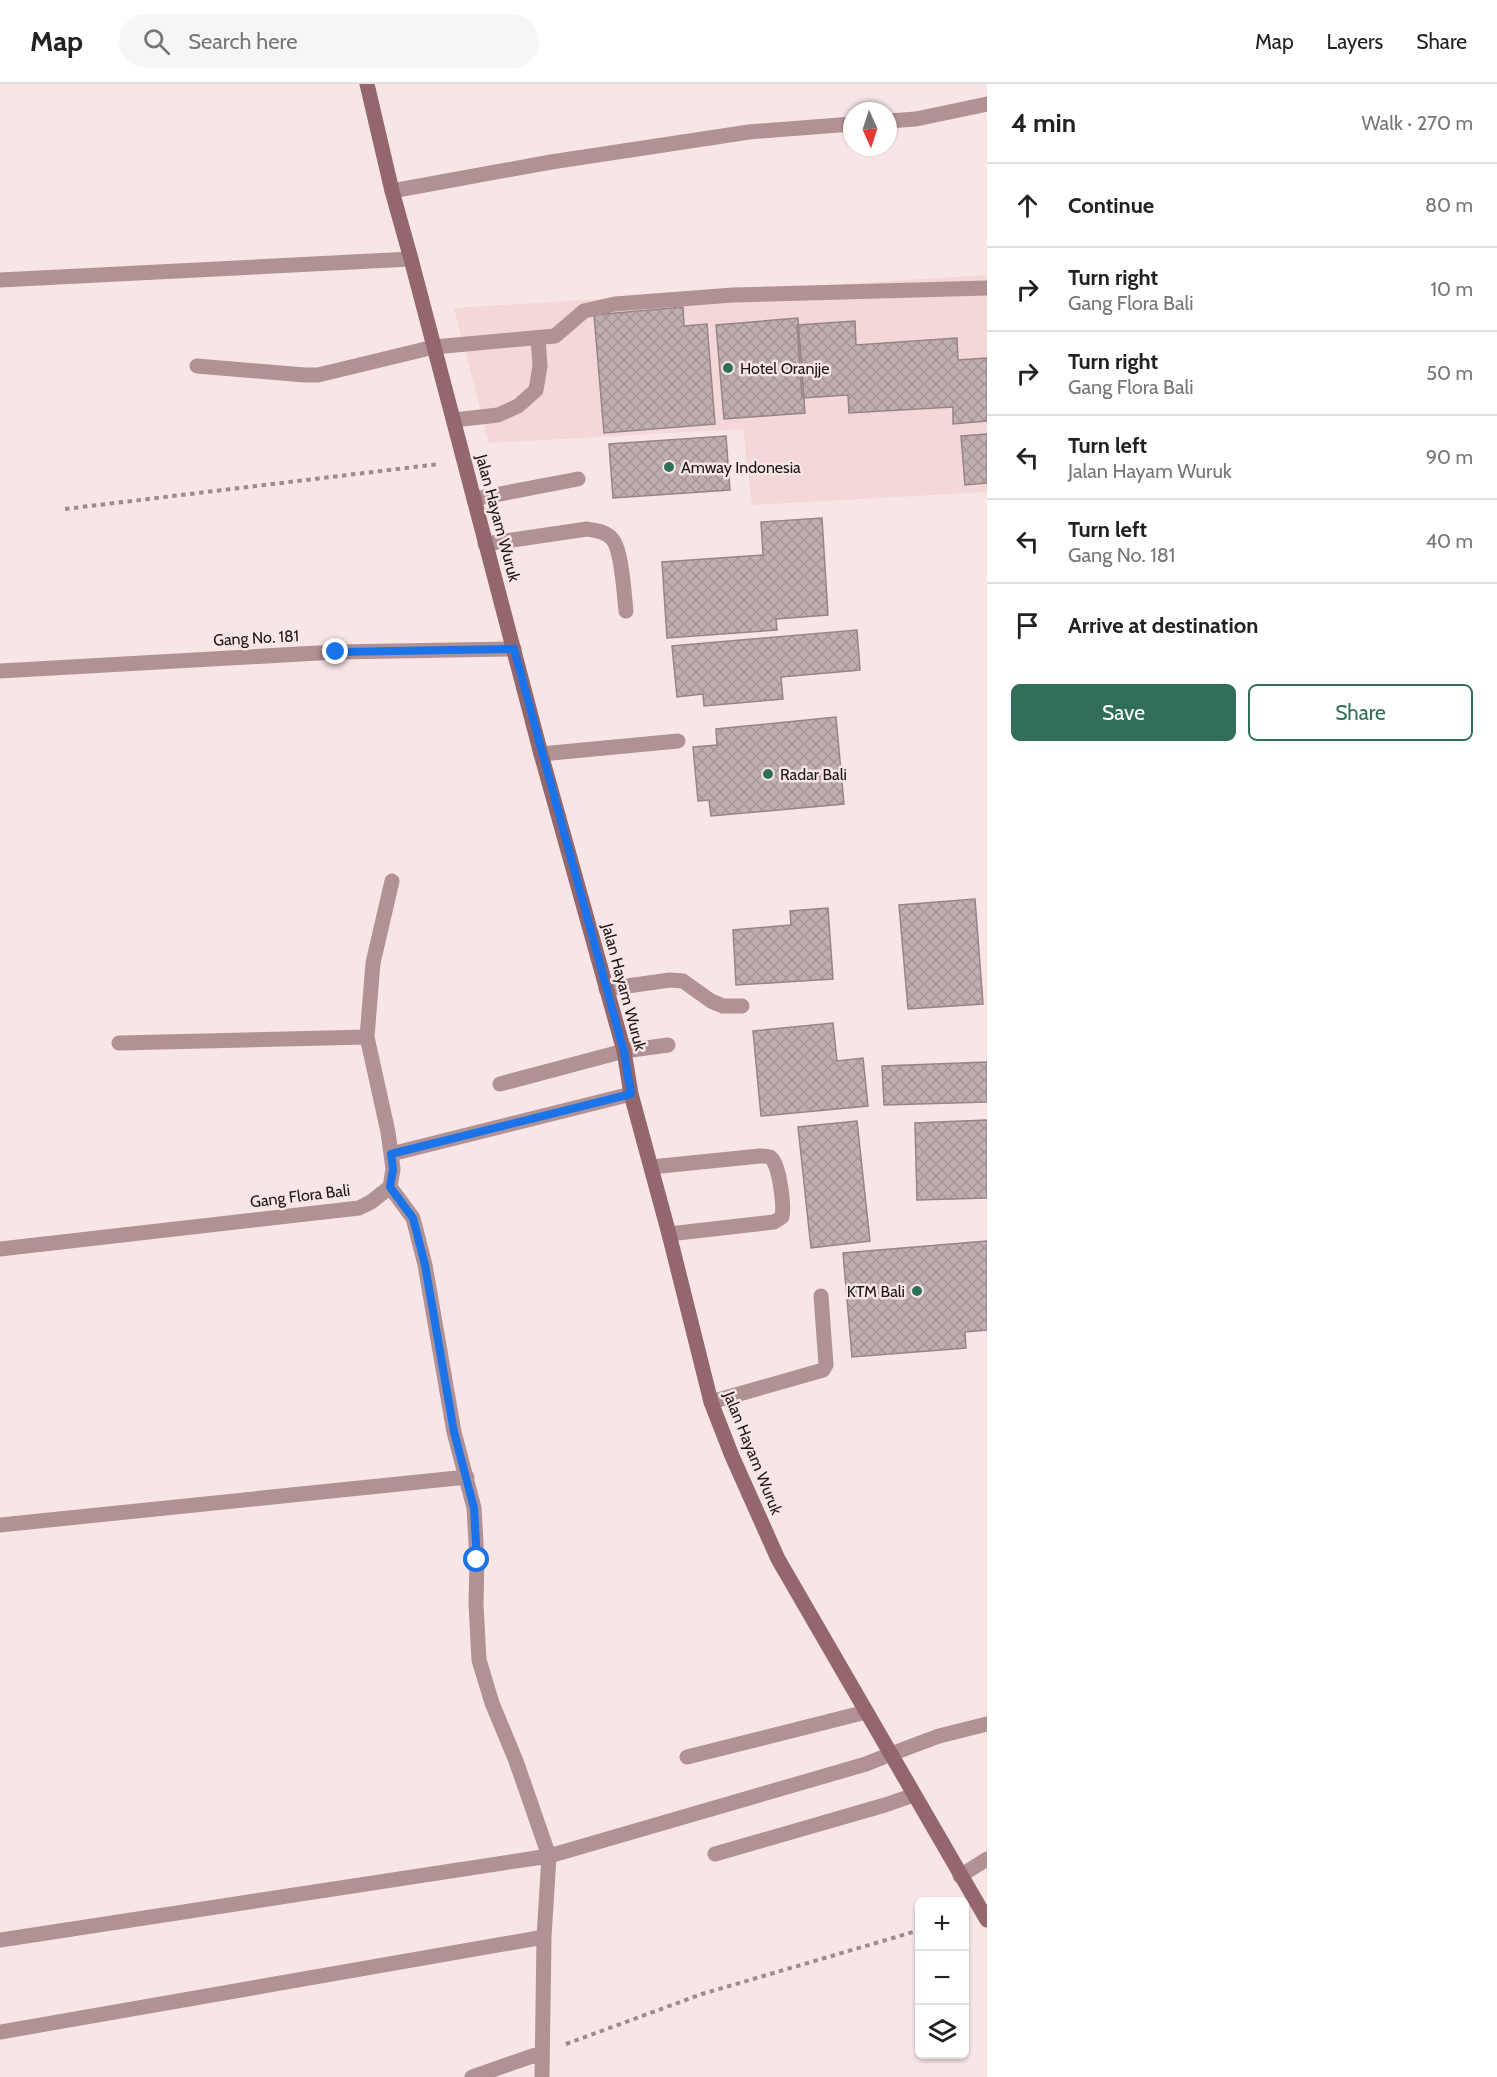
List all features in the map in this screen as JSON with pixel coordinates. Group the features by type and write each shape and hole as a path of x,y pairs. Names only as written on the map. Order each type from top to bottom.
{"main road":[{"name":"Jalan Hayam Wuruk","path":"367,84 392,191 485,544 624,1052 631,1094 711,1402 732,1456 778,1559 987,1920"}],"street":[{"path":"897,120 916,119 987,104"},
{"path":"392,191 551,162 749,132 843,125"},
{"path":"0,280 411,259"},
{"path":"197,366 318,375 434,347 555,336 584,311 615,304 734,295 987,288"},
{"path":"454,420 498,415 518,406 536,390 540,366 538,339"},
{"path":"474,499 578,479"},
{"path":"485,544 586,530 602,531 612,538 618,550 626,611"},
{"name":"Gang No. 181","path":"0,671 336,652 514,649"},
{"path":"541,754 678,741"},
{"path":"392,881 373,963 367,1038 391,1154 393,1169 390,1187 413,1218 425,1265 454,1432 474,1508 479,1660 492,1703 516,1761 549,1856 544,1937 542,2077"},
{"path":"606,989 670,980 683,981 711,1001 723,1006 742,1006"},
{"path":"119,1043 367,1038"},
{"path":"501,1084 624,1052 668,1045"},
{"path":"391,1154 631,1094"},
{"path":"651,1167 760,1156 769,1157 776,1166 783,1210 782,1217 774,1222 669,1234"},
{"name":"Gang Flora Bali","path":"0,1249 359,1208 390,1187"},
{"path":"711,1402 823,1370 826,1365 821,1296"},
{"path":"0,1525 466,1477"},
{"path":"687,1757 866,1712"},
{"path":"0,1940 549,1856 866,1764 939,1736 987,1724"},
{"path":"715,1854 914,1795"},
{"path":"960,1876 987,1859"},
{"path":"0,2032 544,1937"},
{"path":"472,2077 542,2053"}],"path":[{"path":"65,508 428,465"},
{"path":"542,2053 702,1994 915,1931"}],"shaded area":[{"name":"Hotel Oranjje","path":"987,275 987,492 752,505 743,429 489,443 454,308"}],"building":[{"path":"683,307 684,326 707,324 715,424 604,433 594,315"},
{"path":"798,318 805,413 724,419 716,325"},
{"path":"855,321 856,345 957,338 958,360 987,358 987,421 953,424 953,407 849,413 848,395 802,398 797,325"},
{"path":"987,434 987,483 965,485 961,436"},
{"name":"Amway Indonesia","path":"726,436 730,490 613,498 609,444"},
{"path":"822,518 828,615 776,619 777,630 667,638 662,562 763,555 761,522"},
{"path":"857,630 860,670 781,677 783,699 704,706 703,694 677,697 672,646"},
{"name":"Radar Bali","path":"836,717 844,804 711,816 709,800 698,801 693,747 717,745 716,729"},
{"path":"975,899 983,1004 908,1009 899,905"},
{"path":"828,908 833,979 736,985 733,930 791,925 790,911"},
{"path":"833,1023 837,1061 863,1058 868,1106 761,1116 753,1031"},
{"path":"987,1062 987,1102 884,1105 882,1066"},
{"path":"987,1120 987,1198 917,1200 915,1123"},
{"path":"857,1121 870,1241 811,1248 798,1127"},
{"name":"KTM Bali","path":"987,1241 987,1330 965,1332 966,1348 852,1357 843,1253"}],"place":[{"name":"Hotel Oranjje","path":"728,368"},
{"name":"Amway Indonesia","path":"669,467"},
{"name":"Radar Bali","path":"768,774"},
{"name":"KTM Bali","path":"917,1291"}],"route":[{"path":"336,652 514,649 624,1052 631,1094 391,1154 393,1169 390,1187 413,1218 425,1265 454,1432 474,1508 477,1560"}]}
